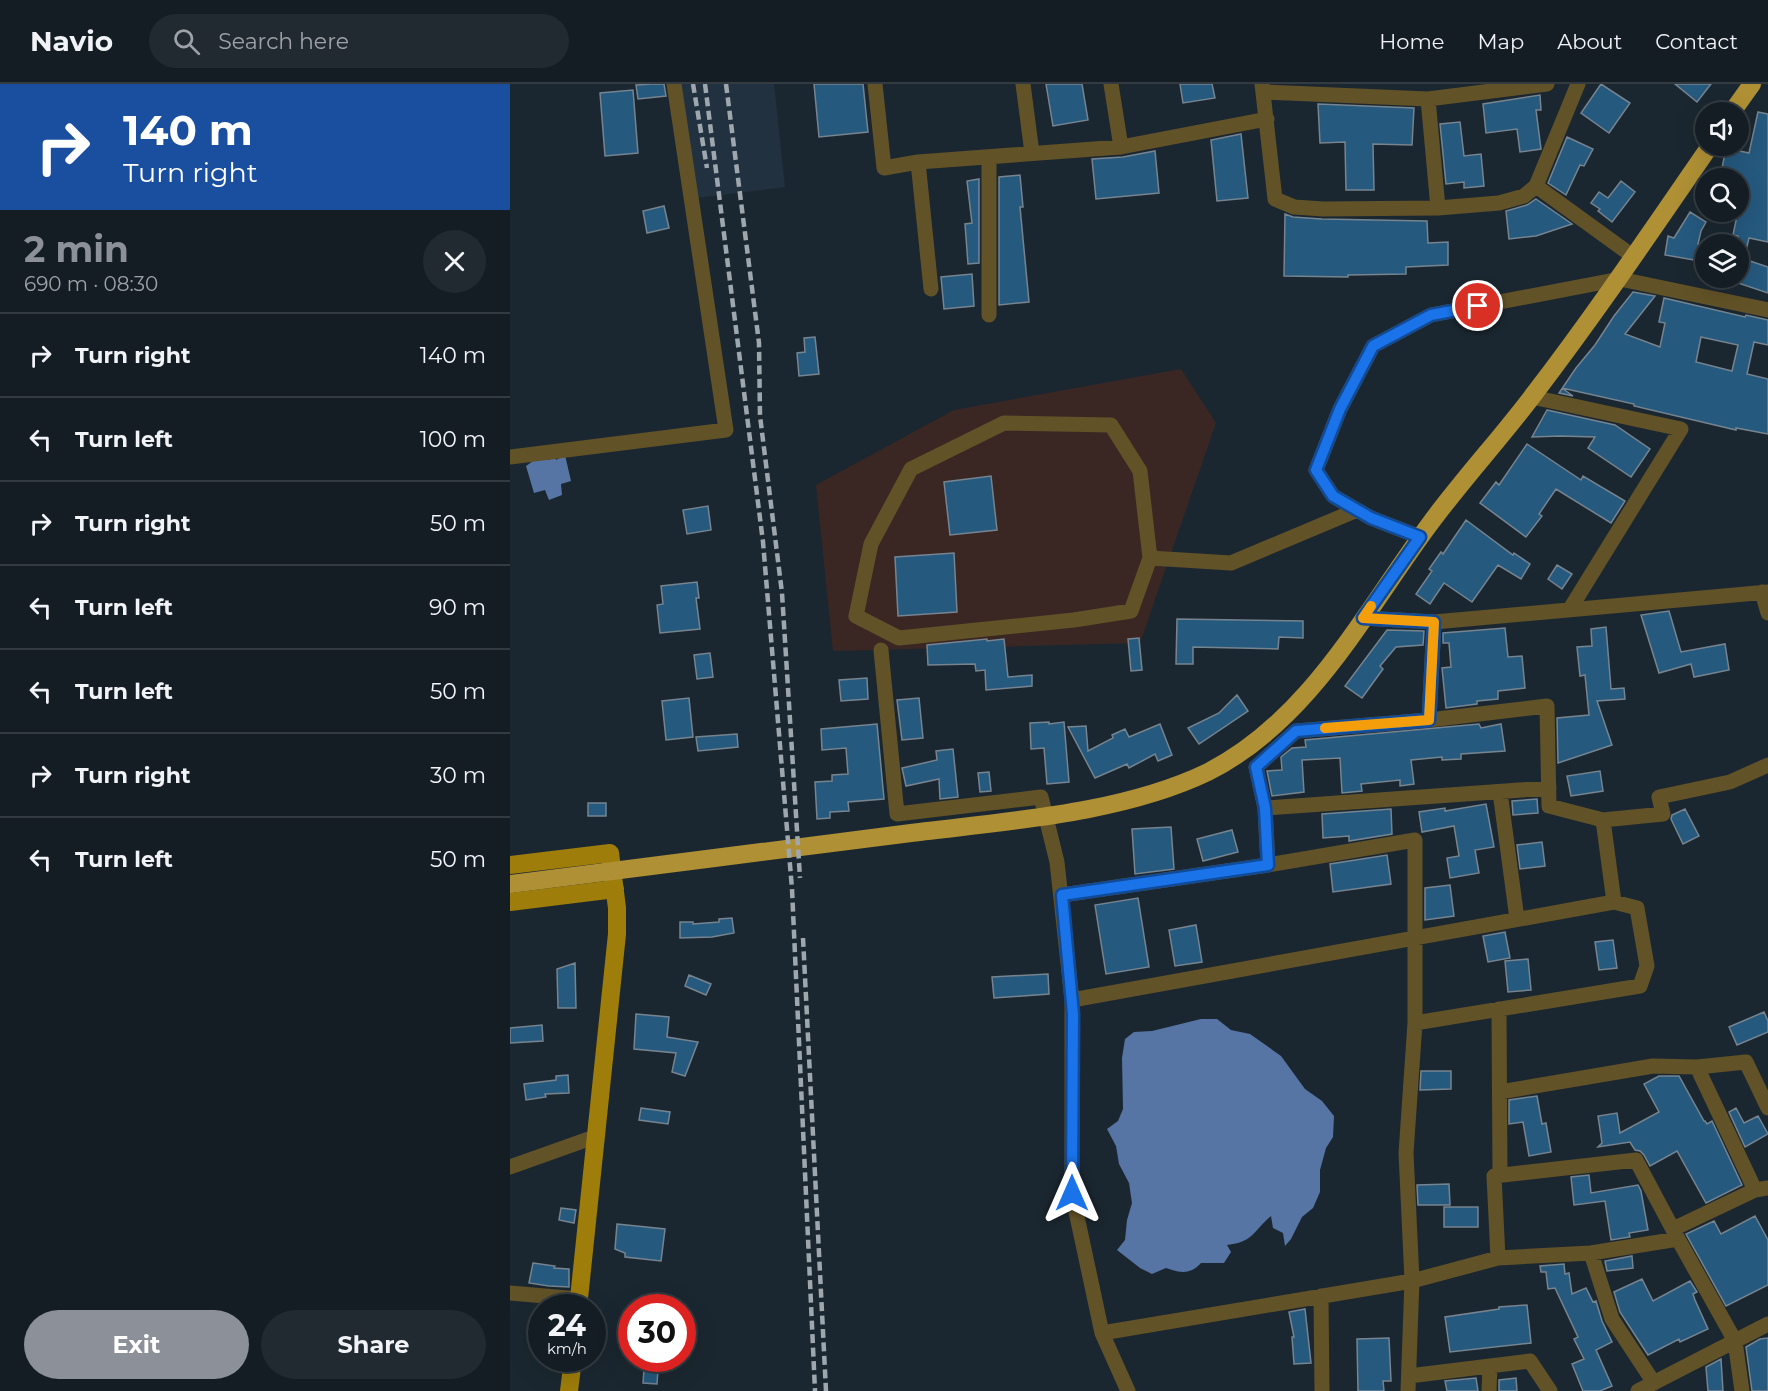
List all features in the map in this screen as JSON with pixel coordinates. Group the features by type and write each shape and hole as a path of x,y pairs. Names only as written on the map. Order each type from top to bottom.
{"highway":[{"path":"1739,102 1752,84"},
{"path":"510,884 1014,820 1090,808 1145,796 1177,785 1241,752 1288,713 1328,666 1420,537 1532,397 1620,279 1703,156"}],"main road":[{"path":"510,865 610,853 615,889 617,934 579,1294"},
{"path":"510,902 615,889"},
{"path":"569,1391 571,1372"}],"street":[{"path":"510,457 726,430 674,84"},
{"path":"875,84 884,168 918,162 1121,147 1267,119"},
{"path":"1023,84 1032,153"},
{"path":"1111,84 1121,147"},
{"path":"1548,84 1428,99 1263,88 1275,199 1294,207 1323,209 1438,208 1499,203 1524,196 1536,186 1578,84"},
{"path":"1428,99 1438,208"},
{"path":"989,157 989,315"},
{"path":"918,162 932,288"},
{"path":"1536,186 1634,257"},
{"path":"1420,537 1371,518 1333,496 1316,470 1340,409 1373,346 1431,315 1620,279 1768,310"},
{"path":"1532,397 1681,429 1570,609"},
{"path":"1004,423 1111,425 1140,471 1150,558 1131,611 1074,620 899,638 856,616 871,544 911,469 1004,423"},
{"path":"1150,558 1231,562 1357,510"},
{"path":"1363,618 1434,622 1765,592 1768,613"},
{"path":"1429,720 1434,622"},
{"path":"881,650 897,814 1041,797 1051,832 1062,895 1072,1000 1072,1193 1102,1333 1128,1391"},
{"path":"1268,865 1265,808 1256,767 1296,731 1429,720 1547,706 1549,806 1603,820 1663,814 1659,797 1730,782 1768,765"},
{"path":"1265,808 1549,788"},
{"path":"1500,792 1517,919"},
{"path":"1603,820 1614,902"},
{"path":"1062,895 1268,865 1415,840 1415,1023 1406,1153 1412,1280 1409,1384 1490,1366 1530,1361 1550,1391"},
{"path":"1072,1000 1614,902 1637,908 1647,966 1640,986 1415,1023"},
{"path":"1499,1009 1500,1175"},
{"path":"1500,1092 1653,1065 1697,1067 1746,1062 1768,1108"},
{"path":"1102,1333 1412,1280 1498,1258 1591,1252 1675,1234 1762,1189 1697,1067"},
{"path":"510,1167 597,1136"},
{"path":"1498,1258 1494,1176 1636,1160 1735,1341 1742,1391"},
{"path":"1591,1252 1612,1319 1654,1383"},
{"path":"510,1293 528,1296"},
{"path":"1321,1296 1322,1391"},
{"path":"1638,1391 1768,1324"},
{"path":"1490,1366 1490,1391"}],"shaded area":[{"path":"679,84 774,84 785,187 697,198"},
{"path":"1181,369 1216,423 1140,643 833,651 816,485 954,410"}],"water":[{"path":"553,450 556,460 565,455 571,481 561,484 562,495 549,500 545,490 534,493 526,466 547,451 548,460 551,459"},
{"path":"1201,1019 1217,1019 1231,1030 1250,1034 1281,1056 1305,1089 1322,1101 1334,1116 1333,1137 1326,1148 1320,1170 1320,1192 1313,1208 1302,1217 1285,1246 1283,1233 1273,1228 1271,1216 1248,1238 1236,1244 1227,1245 1231,1252 1224,1263 1201,1263 1193,1270 1185,1272 1166,1268 1152,1274 1140,1268 1117,1250 1125,1240 1132,1203 1129,1183 1119,1164 1116,1146 1107,1129 1118,1121 1123,1109 1122,1058 1125,1039 1134,1032 1152,1031"}],"building":[{"path":"664,84 666,96 638,99 636,85"},
{"path":"814,84 863,84 868,132 819,137"},
{"path":"1046,84 1082,84 1088,120 1053,126"},
{"path":"1180,84 1212,84 1215,98 1183,103"},
{"path":"1601,84 1630,103 1609,133 1581,113"},
{"path":"1675,84 1711,84 1697,102"},
{"path":"633,90 638,153 605,156 600,93"},
{"path":"1540,95 1541,110 1536,110 1541,149 1520,152 1517,129 1486,133 1483,104"},
{"path":"1318,104 1414,108 1412,145 1373,144 1374,190 1346,190 1345,142 1320,143"},
{"path":"1758,112 1768,114 1768,242 1749,238 1749,234 1733,234 1736,222 1749,222 1749,168 1722,168 1724,156 1749,156"},
{"path":"1460,122 1464,156 1481,154 1484,186 1464,188 1464,182 1446,184 1440,124"},
{"path":"1241,134 1248,198 1217,201 1211,140"},
{"path":"1567,137 1593,149 1584,166 1580,165 1566,195 1548,183"},
{"path":"1155,151 1159,193 1096,199 1092,159 1123,157"},
{"path":"1020,175 1023,207 1020,207 1029,302 999,305 999,177"},
{"path":"979,179 979,263 968,264 965,224 972,223 967,181"},
{"path":"1621,181 1635,192 1612,222 1591,203 1599,192 1608,198"},
{"path":"1536,199 1572,224 1536,236 1509,239 1506,211 1527,205"},
{"path":"664,206 669,228 647,233 643,211"},
{"path":"1690,212 1695,215 1695,222 1706,222 1700,234 1695,234 1695,260 1665,255 1668,236 1674,238"},
{"path":"1285,214 1293,217 1322,219 1427,221 1428,243 1448,242 1448,265 1406,267 1406,274 1348,275 1348,277 1284,276"},
{"path":"1749,261 1768,267 1768,293 1749,287"},
{"path":"972,274 974,306 944,309 941,277"},
{"path":"1633,292 1655,296 1625,334 1660,347 1665,323 1659,322 1664,298 1745,317 1746,315 1768,320 1768,345 1754,342 1747,374 1768,379 1768,434 1736,428 1736,430 1634,406 1634,404 1562,388","holes":["1701,337 1738,345 1732,371 1696,362"]},
{"path":"815,337 819,374 799,376 797,353 805,352 804,338"},
{"path":"1562,388 1573,396 1559,393"},
{"path":"1547,410 1615,425 1650,449 1631,477 1588,448 1595,437 1532,437"},
{"path":"1527,444 1581,480 1583,476 1625,501 1611,523 1556,489 1539,514 1542,516 1526,537 1480,503 1496,482 1499,485"},
{"path":"991,476 997,530 950,535 944,482"},
{"path":"708,506 711,530 687,534 683,510"},
{"path":"1466,520 1513,555 1514,553 1530,564 1521,579 1498,565 1472,602 1444,583 1430,604 1416,594 1432,571 1429,569 1441,552 1443,554"},
{"path":"954,553 957,612 898,616 895,557"},
{"path":"1557,565 1572,574 1562,589 1548,579"},
{"path":"697,582 699,598 696,598 700,629 660,633 657,605 663,604 661,586"},
{"path":"1669,611 1681,652 1725,644 1729,670 1694,677 1691,664 1659,673 1641,615"},
{"path":"1177,619 1303,621 1303,638 1279,637 1278,649 1193,647 1193,664 1176,664"},
{"path":"1606,627 1611,689 1624,688 1625,699 1597,701 1612,745 1558,763 1557,718 1589,715 1585,675 1580,676 1577,647 1592,646 1591,629"},
{"path":"1505,628 1508,657 1522,656 1525,688 1498,691 1498,699 1446,708 1442,668 1451,667 1449,643 1443,643 1443,633"},
{"path":"1387,630 1424,631 1423,645 1396,647 1380,666 1383,669 1362,698 1345,686"},
{"path":"1139,638 1142,670 1131,671 1128,639"},
{"path":"987,639 987,641 1004,639 1008,677 1032,675 1032,686 986,690 985,670 976,671 975,664 928,665 927,645"},
{"path":"710,653 713,677 697,679 694,655"},
{"path":"867,678 868,699 841,701 839,680"},
{"path":"1237,695 1248,711 1199,744 1188,728 1219,713"},
{"path":"689,698 693,737 666,740 662,701"},
{"path":"919,698 923,738 902,740 897,700"},
{"path":"1049,722 1049,724 1064,722 1069,782 1047,784 1044,748 1031,749 1030,723"},
{"path":"877,724 884,799 848,802 849,811 830,812 830,818 817,819 815,782 832,781 832,775 848,774 846,748 822,750 821,729"},
{"path":"1160,724 1172,755 1158,761 1155,754 1129,768 1127,764 1095,778 1068,727 1086,726 1088,751 1125,729 1129,737"},
{"path":"1479,724 1481,728 1501,724 1505,751 1461,754 1461,759 1442,760 1442,757 1411,760 1414,784 1400,786 1400,780 1361,784 1362,791 1342,793 1340,758 1302,760 1304,792 1272,796 1267,771 1282,770 1281,757 1292,748 1306,747 1305,740"},
{"path":"737,734 738,747 698,751 696,737"},
{"path":"953,749 958,797 940,799 939,779 906,786 902,768 937,760 936,751"},
{"path":"1600,771 1603,791 1571,796 1567,776"},
{"path":"989,772 991,791 980,792 978,773"},
{"path":"1537,799 1538,813 1513,815 1512,801"},
{"path":"588,803 606,803 606,816 588,816"},
{"path":"1486,804 1494,847 1475,850 1479,873 1450,878 1447,858 1459,856 1454,826 1422,832 1419,812 1445,808 1445,811"},
{"path":"1391,809 1392,834 1349,841 1349,836 1323,838 1322,814"},
{"path":"1685,809 1699,836 1683,844 1671,819 1672,815"},
{"path":"1171,827 1174,869 1135,874 1132,829"},
{"path":"1232,830 1238,852 1203,861 1197,839"},
{"path":"1542,842 1545,866 1520,869 1517,845"},
{"path":"1387,855 1391,884 1333,892 1330,864"},
{"path":"1450,885 1454,916 1425,920 1425,888"},
{"path":"1138,898 1149,967 1106,974 1095,905"},
{"path":"732,918 734,933 712,937 680,938 680,922 693,922 693,924 719,922 719,919"},
{"path":"1196,925 1202,962 1175,966 1169,930"},
{"path":"1505,932 1510,958 1488,962 1483,936"},
{"path":"1613,940 1617,968 1599,970 1595,942"},
{"path":"1528,959 1531,990 1508,992 1505,961"},
{"path":"575,963 576,1008 558,1008 557,969"},
{"path":"1048,974 1049,994 994,998 992,977"},
{"path":"689,975 711,984 706,995 685,986"},
{"path":"1764,1012 1768,1021 1768,1032 1737,1045 1729,1027"},
{"path":"636,1014 669,1017 667,1037 698,1042 685,1076 672,1072 676,1053 634,1049"},
{"path":"542,1025 543,1041 510,1043 510,1028"},
{"path":"1421,1071 1451,1071 1451,1089 1420,1090"},
{"path":"568,1075 569,1093 545,1094 546,1097 526,1100 524,1084 556,1080 556,1076"},
{"path":"1659,1076 1679,1076 1704,1121 1707,1124 1712,1121 1742,1185 1706,1203 1677,1151 1650,1166 1644,1155 1635,1150 1630,1142 1598,1147 1602,1143 1598,1116 1617,1113 1620,1133 1659,1112 1644,1084"},
{"path":"1537,1096 1542,1124 1546,1123 1551,1152 1529,1156 1523,1122 1509,1124 1509,1100"},
{"path":"641,1108 670,1112 668,1124 639,1120"},
{"path":"1736,1108 1744,1123 1758,1116 1768,1134 1745,1147 1729,1112"},
{"path":"1589,1175 1591,1193 1638,1185 1648,1230 1629,1233 1630,1237 1611,1240 1605,1201 1574,1205 1571,1177"},
{"path":"1449,1184 1450,1205 1418,1205 1417,1185"},
{"path":"1444,1207 1478,1207 1478,1227 1444,1227"},
{"path":"561,1208 576,1210 574,1223 559,1220"},
{"path":"1755,1216 1768,1240 1768,1285 1726,1306 1686,1234 1714,1221 1721,1234"},
{"path":"617,1224 665,1229 661,1261 625,1257 625,1253 615,1249"},
{"path":"1632,1256 1633,1268 1607,1271 1605,1261"},
{"path":"533,1263 569,1269 569,1287 529,1283"},
{"path":"1564,1264 1565,1274 1569,1273 1572,1294 1586,1288 1593,1302 1596,1301 1612,1342 1596,1350 1612,1386 1600,1391 1583,1391 1572,1364 1584,1359 1574,1339 1578,1337 1555,1288 1548,1289 1546,1272 1541,1272 1540,1266"},
{"path":"1642,1279 1653,1301 1690,1281 1697,1292 1693,1294 1708,1329 1680,1342 1679,1339 1648,1355 1620,1312 1614,1292"},
{"path":"1527,1305 1531,1343 1450,1352 1445,1317 1499,1309 1499,1307"},
{"path":"1305,1309 1311,1363 1294,1364 1292,1337 1294,1337 1289,1312"},
{"path":"1389,1338 1391,1381 1383,1381 1384,1391 1358,1391 1357,1339"},
{"path":"1768,1338 1768,1391 1752,1391 1746,1347 1760,1339"},
{"path":"1721,1359 1723,1391 1708,1391 1706,1367"},
{"path":"644,1372 658,1372 657,1384 643,1383"},
{"path":"1476,1378 1478,1391 1447,1391 1445,1381"},
{"path":"1516,1378 1517,1391 1499,1391 1499,1380"}],"railway":[{"path":"693,84 707,168"},
{"path":"705,84 763,542 792,889 815,1391"},
{"path":"726,84 759,343 760,416 782,593 800,878"},
{"path":"803,938 826,1391"}],"slow traffic":[{"path":"1325,728 1429,720 1434,622 1363,618 1371,606"}],"route":[{"path":"1072,1193 1073,1014 1062,895 1268,865 1265,808 1256,767 1296,731 1429,720 1434,622 1363,618 1420,537 1371,518 1333,496 1316,470 1340,409 1373,346 1431,315 1478,306"}]}
